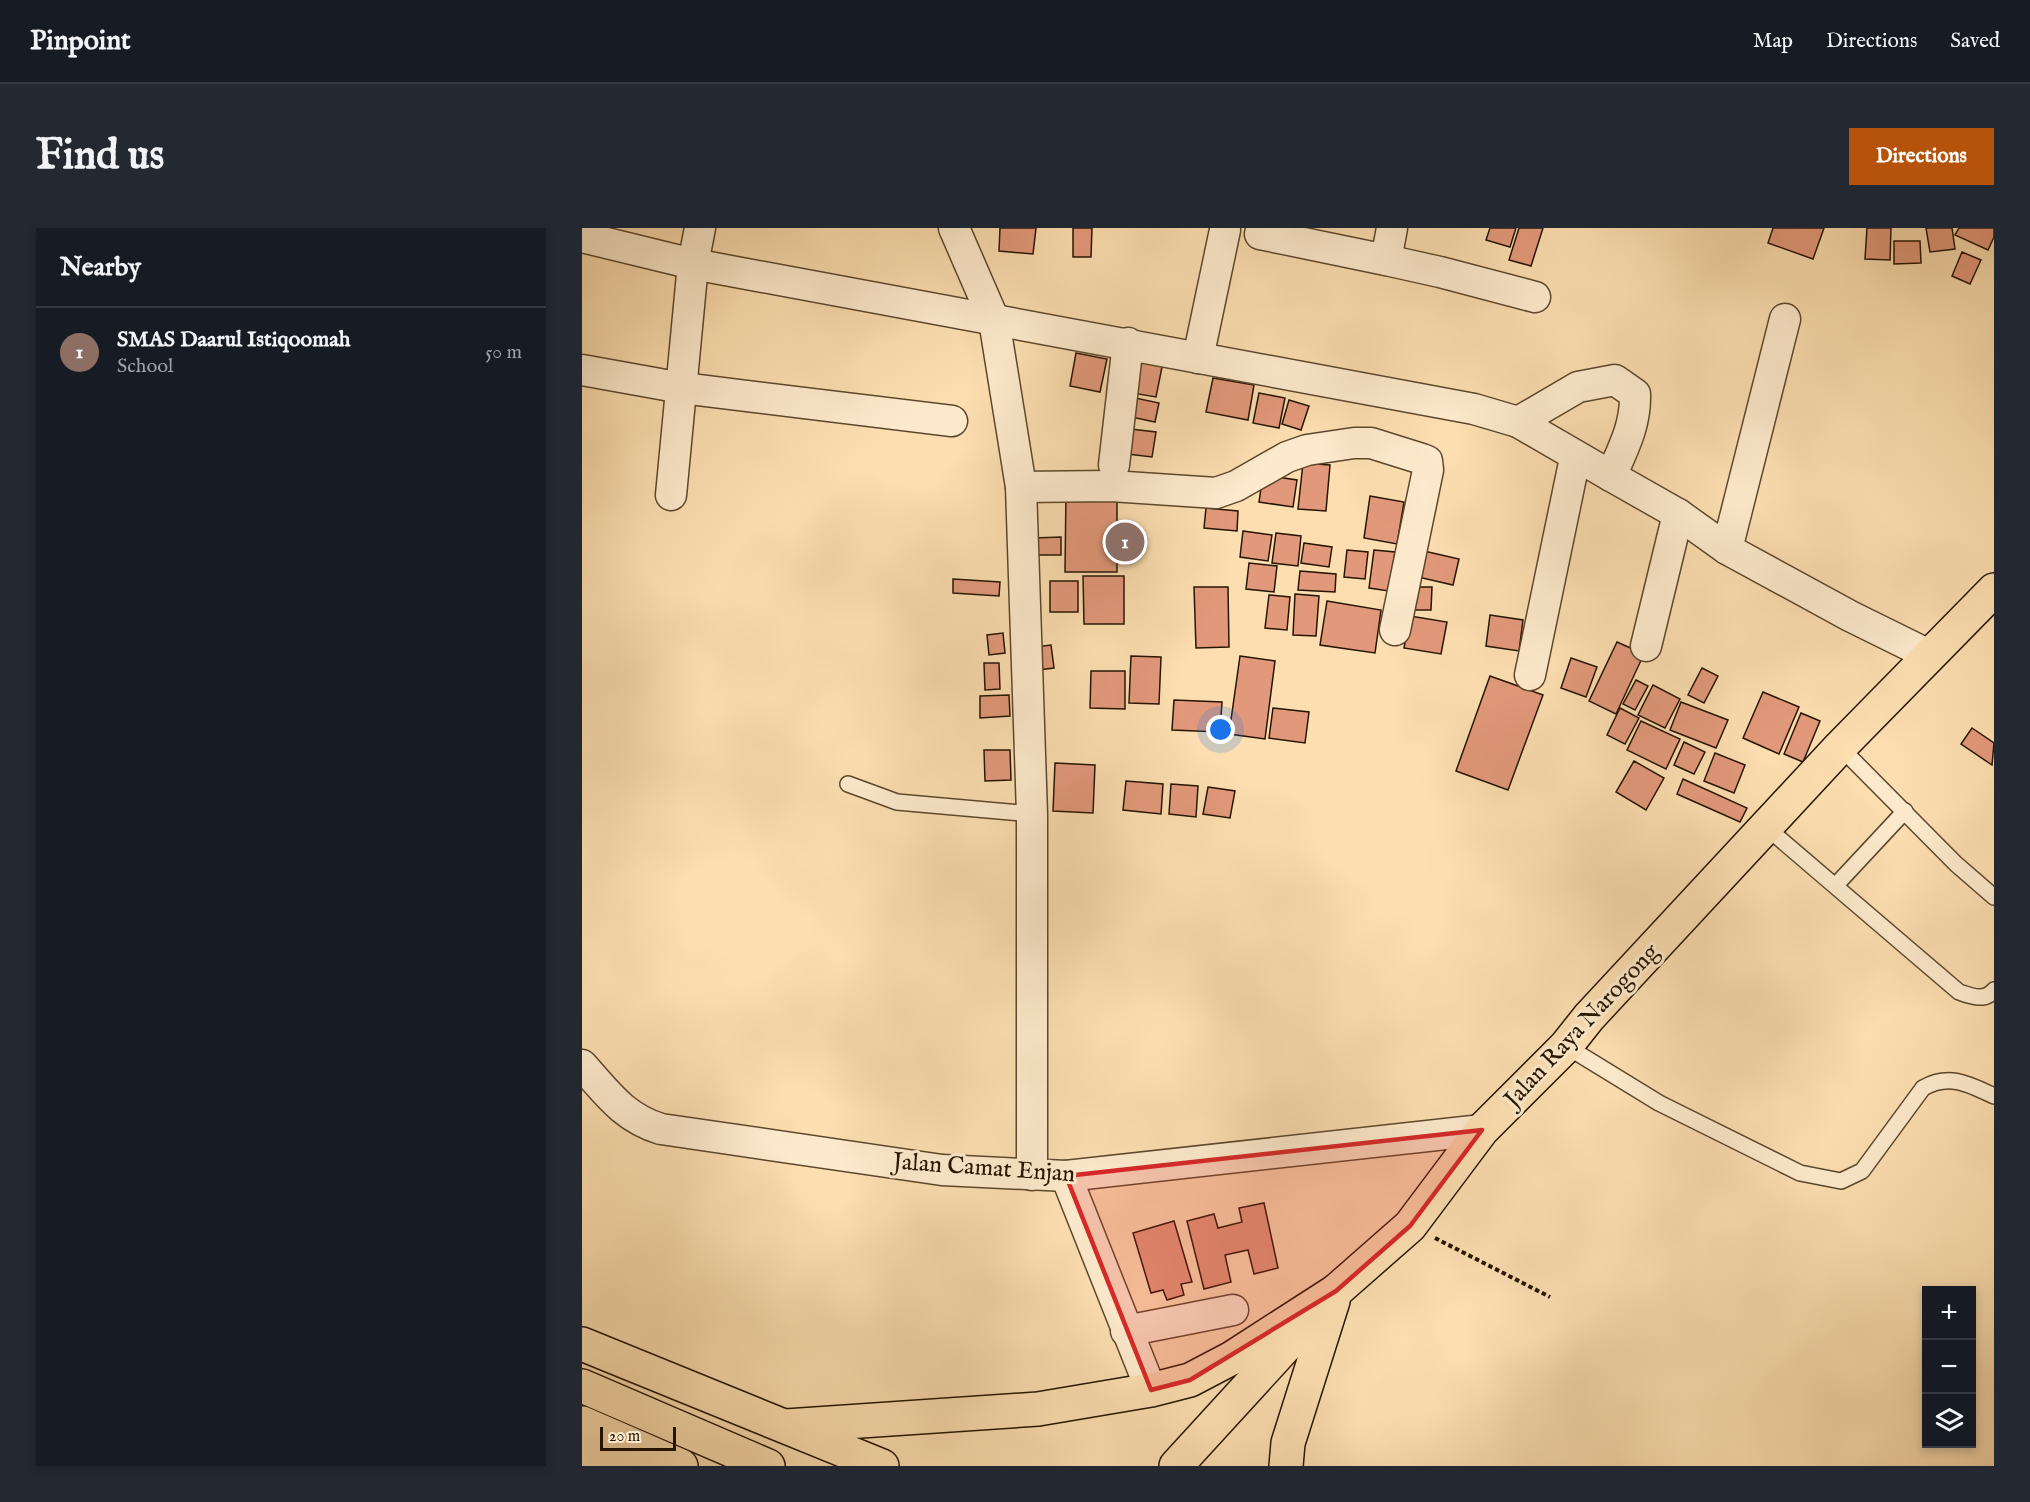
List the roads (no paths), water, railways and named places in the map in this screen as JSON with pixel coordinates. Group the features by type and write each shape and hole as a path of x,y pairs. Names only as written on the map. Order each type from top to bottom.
{"main road":[{"name":"Jalan Raya Narogong","path":"1176,1466 1336,1291 1410,1226 1482,1130 1566,1046 1589,1017 1840,747 1994,590"},
{"path":"786,1426 1038,1408 1151,1390 1190,1380 1232,1358 1336,1291"},
{"path":"1286,1466 1288,1443 1336,1291"},
{"path":"582,1344 882,1466"},
{"path":"582,1386 768,1466"},
{"path":"582,1423 681,1466"},
{"path":"582,1449 625,1466"}],"street":[{"path":"671,495 693,264 700,228"},
{"path":"954,228 994,320 1020,487 1032,814 1032,1175"},
{"path":"1386,261 1392,228"},
{"path":"1198,358 1223,229 1261,231 1440,272 1534,297"},
{"path":"582,237 693,264 1128,343 1474,410 1518,422 1575,458 1678,514 1727,549 1850,616 1929,655"},
{"path":"1727,549 1785,319"},
{"path":"1114,465 1128,343"},
{"path":"582,370 682,388 952,421"},
{"path":"1518,422 1578,387 1615,380 1635,394 1635,410 1632,427 1611,476"},
{"path":"1020,487 1111,486 1225,492 1287,457 1307,450 1354,443 1371,443 1422,459 1427,462 1428,470 1395,630"},
{"path":"1530,675 1575,458"},
{"path":"1646,646 1678,514"},
{"name":"Jalan Camat Enjan","path":"582,1065 616,1104 640,1123 662,1129 942,1170 1066,1176 1482,1130"},
{"path":"1066,1176 1151,1390"},
{"path":"1126,1331 1233,1310"}],"lane":[{"path":"1840,747 1956,864 1994,897"},
{"path":"848,784 897,802 1032,814"},
{"path":"1836,885 1905,812"},
{"path":"1766,827 1959,992 1981,998 1990,995 1994,990"},
{"path":"1566,1046 1659,1103 1800,1173 1823,1179 1841,1181 1862,1171 1923,1088 1935,1081 1950,1079 1968,1083 1994,1096"}],"place":[{"name":"SMAS Daarul Istiqoomah","path":"1125,542"}]}
